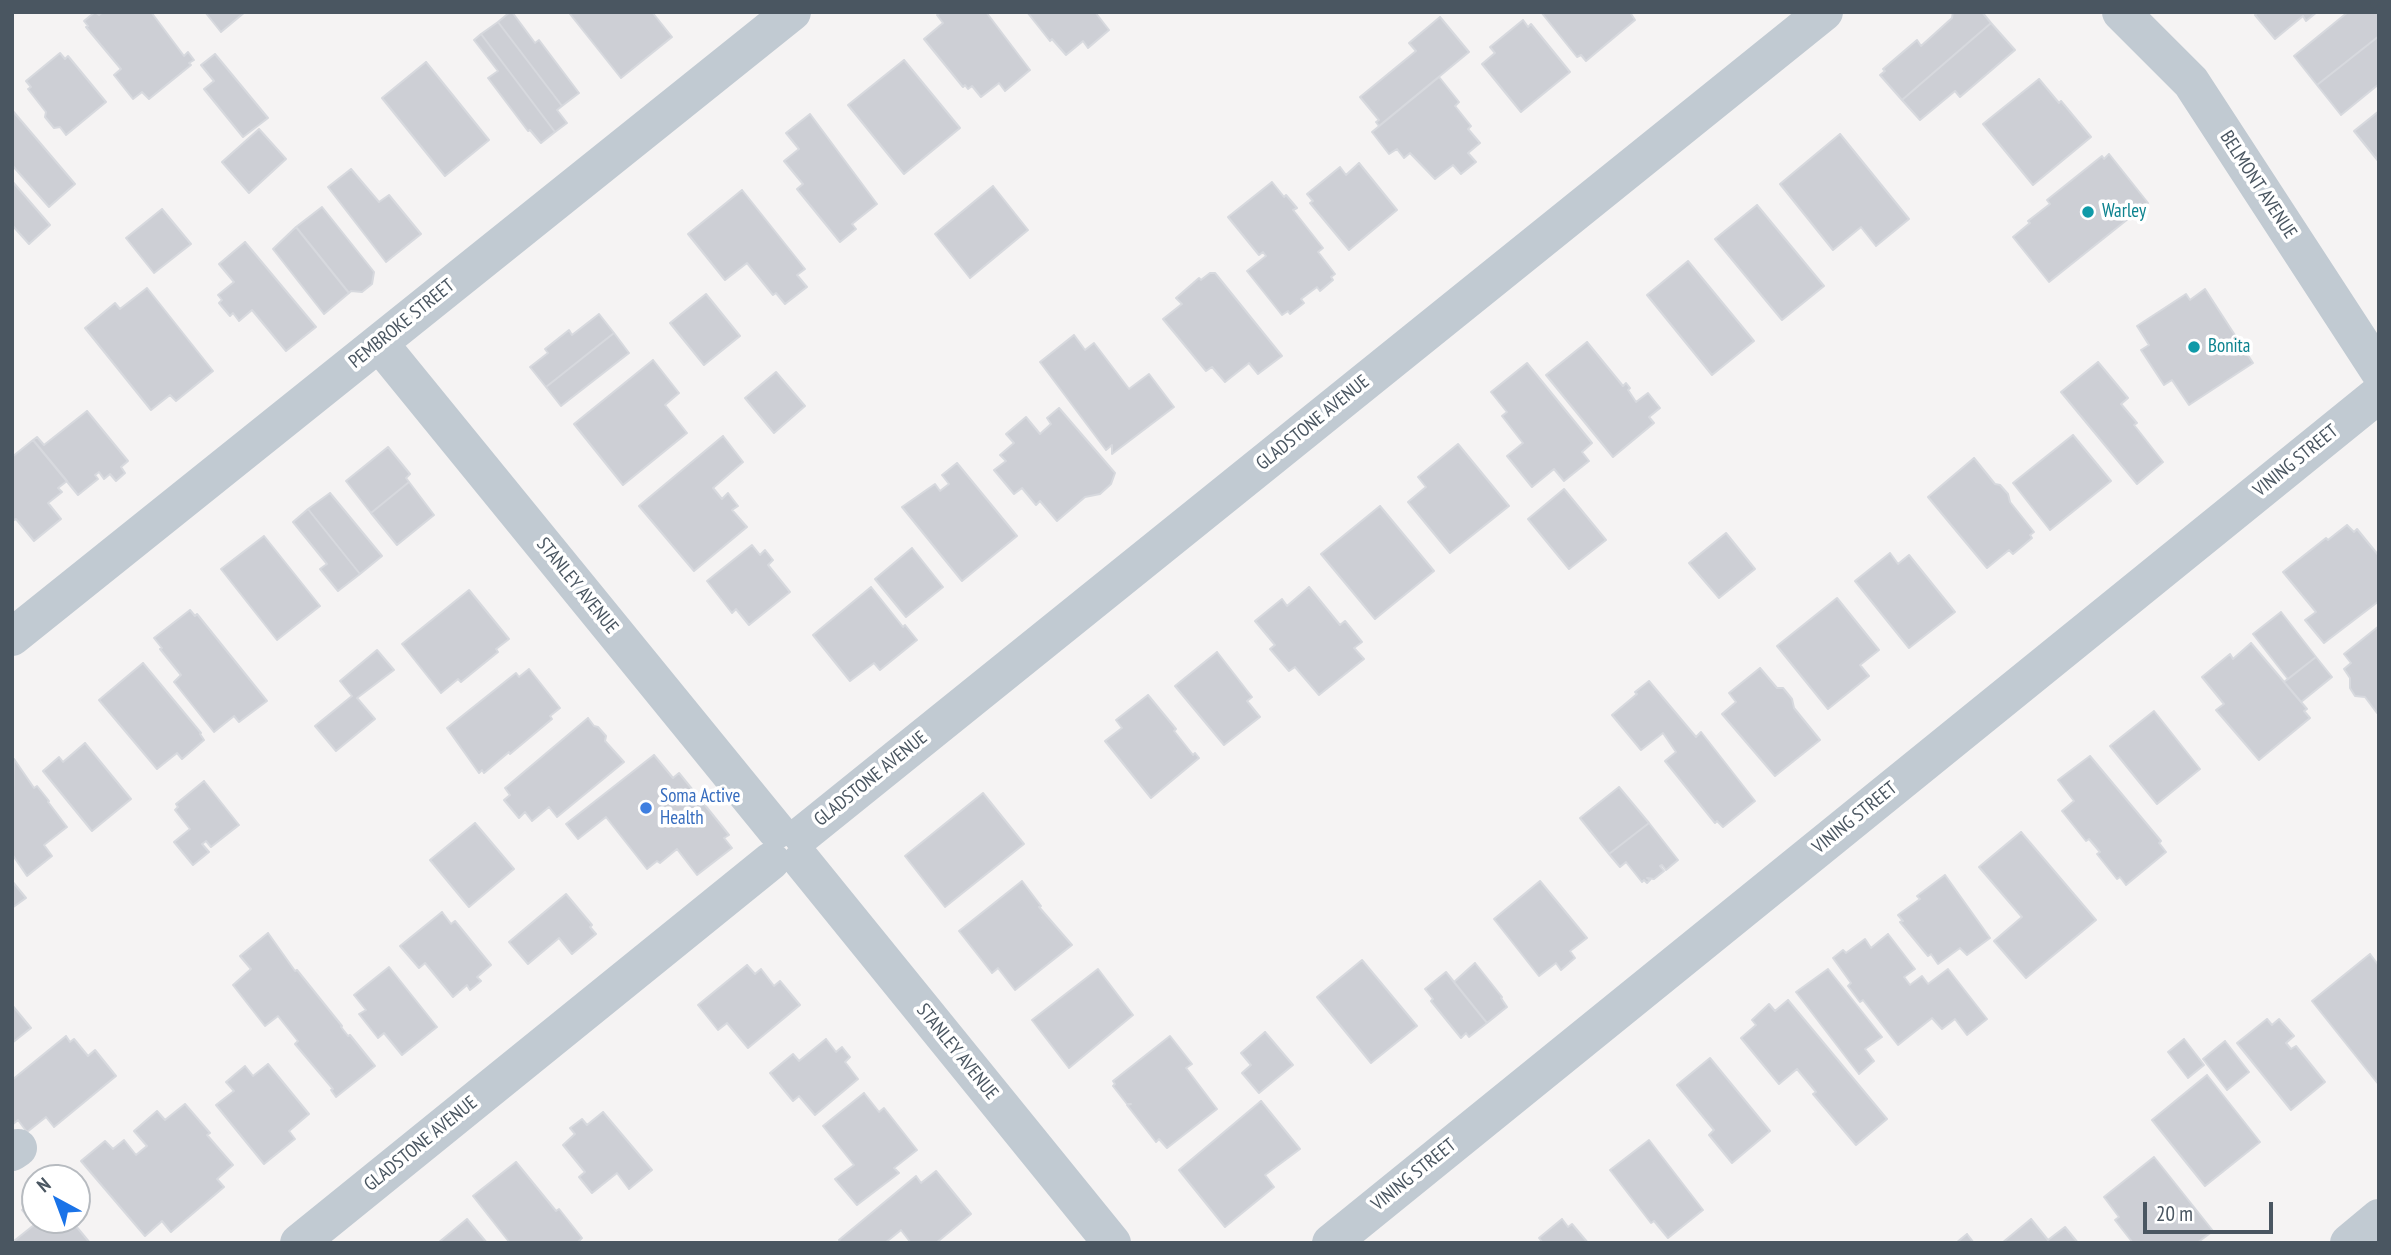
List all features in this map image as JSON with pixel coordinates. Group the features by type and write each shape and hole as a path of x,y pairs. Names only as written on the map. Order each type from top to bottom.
{"street":[{"name":"PEMBROKE STREET","path":"14,633 792,12"},
{"name":"GLADSTONE AVENUE","path":"299,1243 1824,12"},
{"name":"BELMONT AVENUE","path":"2120,12 2190,82 2379,371"},
{"name":"STANLEY AVENUE","path":"379,343 1112,1243"},
{"name":"VINING STREET","path":"1331,1243 2379,394"},
{"path":"2349,1243 2379,1218"}],"building":[{"path":"95,12 99,15 103,12 151,12 184,56 188,52 194,60 149,99 142,92 133,99 114,75 121,69 86,27 88,26 84,21"},
{"path":"205,12 245,12 221,32"},
{"path":"510,12 535,43 539,40 579,93 562,106 498,22"},
{"path":"652,12 672,37 621,78 570,14"},
{"path":"941,12 986,12 1030,70 1005,91 999,83 981,97 972,86 968,89 965,85 963,87 924,39 943,23 937,15"},
{"path":"1027,12 1095,12 1109,30 1088,48 1083,41 1066,55 1052,39 1050,41"},
{"path":"1541,12 1633,12 1631,14 1635,20 1586,61 1581,55 1577,57"},
{"path":"1953,12 1982,12 1991,23 1902,100 1880,75 1885,71 1883,69 1917,40 1921,46 1952,18"},
{"path":"2258,12 2317,12 2306,21 2303,16 2275,39 2255,15"},
{"path":"2348,12 2379,12 2379,36 2317,85 2294,56"},
{"path":"1440,17 1469,52 1379,126 1376,122 1379,120 1360,97 1416,51 1409,43"},
{"path":"1523,20 1528,27 1531,24 1570,72 1521,112 1482,64 1495,53 1490,47"},
{"path":"498,22 562,106 557,110 567,123 555,132 481,34"},
{"path":"1991,23 2015,50 1960,97 1955,91 1920,120 1902,100"},
{"path":"481,34 555,132 541,143 528,131 488,78 498,71 474,40"},
{"path":"2379,36 2379,84 2341,115 2317,85"},
{"path":"60,53 65,59 68,56 106,102 66,135 60,127 54,128 45,117 46,112 28,89 31,87 26,81"},
{"path":"215,54 268,118 243,137 204,89 214,81 201,65"},
{"path":"904,60 960,128 904,174 848,105"},
{"path":"426,62 489,140 445,176 382,98"},
{"path":"1439,77 1459,102 1455,106 1471,126 1468,129 1480,143 1468,153 1476,162 1461,174 1453,165 1435,179 1410,153 1404,158 1397,149 1389,154 1372,132"},
{"path":"2039,79 2091,137 2033,185 1983,124"},
{"path":"12,110 75,184 49,207 12,165"},
{"path":"2379,111 2379,162 2354,131"},
{"path":"810,114 877,204 852,224 856,229 840,242 797,189 803,184 784,161 799,149 786,133"},
{"path":"259,129 286,159 249,193 222,162"},
{"path":"1840,134 1909,219 1876,246 1861,227 1833,250 1780,184"},
{"name":"Warley","path":"2109,154 2148,203 2049,282 2013,237 2050,204 2047,200 2102,156 2104,159"},
{"path":"1359,163 1397,210 1349,250 1310,203 1313,201 1307,194 1340,167 1346,175"},
{"path":"351,169 379,202 389,195 421,234 386,262 328,187"},
{"path":"12,181 50,225 29,244 12,225"},
{"path":"1272,182 1297,208 1293,210 1323,248 1318,252 1335,274 1331,277 1333,280 1320,291 1317,287 1301,299 1304,303 1290,314 1288,311 1282,315 1247,271 1266,256 1263,252 1259,255 1228,217"},
{"path":"993,186 1028,230 970,278 935,234"},
{"path":"742,190 805,269 797,275 807,287 785,304 776,293 773,295 747,263 725,280 688,234"},
{"path":"1757,205 1824,286 1782,320 1715,239"},
{"path":"322,207 374,272 372,284 362,292 349,293 296,227"},
{"path":"162,209 191,244 154,273 126,238"},
{"path":"296,227 349,293 324,314 273,249"},
{"path":"245,242 316,327 286,351 252,310 239,321 233,313 230,316 219,303 222,300 218,295 234,282 219,264"},
{"path":"1688,261 1754,341 1712,375 1647,295"},
{"path":"1210,273 1215,273 1282,356 1258,374 1249,363 1225,382 1212,367 1206,371 1163,319 1182,304 1176,298 1199,278 1201,280"},
{"path":"147,288 213,371 176,401 170,395 151,410 85,328 115,303 120,309"},
{"name":"Bonita","path":"2205,289 2253,363 2189,405 2172,380 2164,385 2141,350 2149,345 2137,326 2186,294 2190,300"},
{"path":"706,294 740,336 704,365 670,323"},
{"path":"599,314 614,333 546,387 530,367 548,353 545,349 569,330 572,335"},
{"path":"614,333 629,353 561,406 546,387"},
{"path":"1074,335 1085,350 1094,343 1129,389 1149,374 1174,407 1112,454 1112,445 1106,450 1040,362"},
{"path":"1587,342 1623,386 1626,383 1636,402 1648,393 1660,408 1649,417 1654,423 1613,457 1546,375"},
{"path":"653,360 679,393 665,405 687,433 623,485 574,424"},
{"path":"2098,362 2128,398 2121,404 2163,462 2137,484 2061,392"},
{"path":"1527,363 1592,443 1582,452 1589,461 1564,481 1554,469 1532,487 1507,456 1523,443 1502,416 1507,412 1491,392"},
{"path":"776,372 805,406 774,433 745,398"},
{"path":"1059,408 1115,473 1111,484 1100,494 1085,497 1057,521 1040,501 1036,505 1022,488 1014,494 994,470 1006,461 1000,455 1014,443 1006,434 1026,417 1040,434 1051,424 1047,418"},
{"path":"87,411 128,461 121,467 125,473 116,481 110,474 104,479 99,472 95,475 98,479 78,495 33,440 37,437 44,445"},
{"path":"2073,435 2111,481 2050,530 2013,483"},
{"path":"723,436 743,462 713,488 722,499 728,493 738,506 732,510 747,527 694,571 639,506"},
{"path":"33,440 67,481 58,488 62,492 48,503 61,519 34,541 16,519 12,521 12,457"},
{"path":"1458,444 1509,506 1450,553 1408,502 1426,487 1418,477"},
{"path":"388,447 410,474 406,478 409,482 371,513 346,481"},
{"path":"1974,458 1995,484 2000,485 2008,494 2010,502 2034,532 2030,535 2032,538 2013,554 2009,550 1987,568 1928,497"},
{"path":"957,463 1017,536 962,581 902,507 935,484 940,491 949,484 942,475"},
{"path":"409,482 434,515 397,545 371,513"},
{"path":"1564,489 1606,540 1569,569 1528,519"},
{"path":"330,493 382,556 360,574 308,509"},
{"path":"1380,506 1434,571 1375,619 1321,554"},
{"path":"308,509 360,574 338,591 320,569 327,564 293,522"},
{"path":"2347,525 2354,532 2357,529 2379,556 2379,601 2324,643 2305,620 2316,612 2283,572"},
{"path":"1726,533 1755,569 1719,598 1689,563"},
{"path":"264,536 320,606 277,640 221,569"},
{"path":"752,545 760,555 765,550 773,560 768,565 790,592 749,625 736,609 732,613 707,581"},
{"path":"912,548 943,587 906,617 875,579"},
{"path":"1890,553 1898,564 1909,555 1955,612 1909,648 1855,581"},
{"path":"871,587 917,640 880,670 874,663 850,681 813,635"},
{"path":"1309,587 1340,625 1345,621 1362,642 1354,648 1364,659 1319,695 1295,667 1289,671 1270,649 1275,645 1255,621 1282,599 1287,606"},
{"path":"469,590 509,639 496,649 498,652 461,682 458,679 441,693 402,644"},
{"path":"1837,598 1879,650 1860,665 1869,676 1828,709 1777,646"},
{"path":"190,610 195,616 197,614 267,701 239,722 234,716 214,732 174,682 181,675 154,638"},
{"path":"2281,612 2316,657 2288,679 2253,634"},
{"path":"2379,626 2377,713 2365,697 2355,696 2350,688 2350,678 2344,669 2351,663 2344,654"},
{"path":"2251,643 2307,709 2304,711 2310,718 2259,760 2216,710 2224,704 2202,677 2230,654 2233,659"},
{"path":"377,650 394,670 357,698 375,719 336,751 315,726 352,696 340,681"},
{"path":"1217,652 1252,697 1247,701 1260,717 1224,745 1175,686"},
{"path":"2316,657 2332,677 2301,702 2284,682"},
{"path":"143,663 204,740 182,759 177,753 157,769 99,700"},
{"path":"1760,668 1777,688 1783,688 1792,699 1794,708 1820,740 1775,776 1722,714 1736,702 1729,693"},
{"path":"529,669 560,708 550,716 552,719 510,754 509,752 484,773 482,770 479,773 447,728 516,673 519,677"},
{"path":"1649,681 1696,737 1701,732 1755,801 1723,827 1717,821 1715,823 1665,761 1676,752 1663,733 1641,750 1612,715"},
{"path":"1148,695 1193,755 1195,753 1199,758 1151,798 1105,741 1122,728 1116,720"},
{"path":"2154,711 2200,769 2157,804 2110,746"},
{"path":"588,718 606,736 605,741 624,762 557,817 549,807 532,821 525,812 519,818 504,800 510,795 505,788"},
{"path":"85,743 131,799 92,831 43,771 59,757 63,762"},
{"name":"Soma Active Health","path":"654,755 673,778 679,773 692,789 688,793 691,797 696,794 729,835 724,838 732,848 697,875 677,849 660,863 657,861 647,869 606,817 578,839 566,824"},
{"path":"2090,756 2161,841 2159,843 2166,852 2126,885 2120,877 2117,879 2097,854 2100,852 2089,839 2086,841 2062,811 2074,801 2058,780"},
{"path":"14,759 67,827 44,845 52,856 27,876 12,854"},
{"path":"204,781 239,825 211,847 206,841 202,844 209,852 193,865 174,842 190,829 175,810 178,807 176,804"},
{"path":"1619,787 1649,823 1609,854 1580,818"},
{"path":"983,793 1024,844 945,907 905,856"},
{"path":"475,823 514,869 469,907 430,860"},
{"path":"1649,823 1678,860 1666,870 1660,866 1664,871 1654,879 1647,878 1650,880 1647,883 1644,880 1642,882 1626,862 1620,867 1609,854"},
{"path":"2021,832 2096,920 2026,978 1994,941 2022,917 1979,867"},
{"path":"1945,875 1990,938 1967,955 1960,948 1938,964 1900,922 1903,921 1898,915 1920,899 1917,896"},
{"path":"12,881 26,898 12,908"},
{"path":"1022,881 1041,906 1039,907 1072,945 1015,990 998,968 992,973 959,931"},
{"path":"1540,881 1587,938 1570,951 1575,958 1561,970 1556,963 1539,976 1494,919"},
{"path":"566,894 592,925 590,927 596,934 572,954 559,938 528,964 509,942"},
{"path":"442,912 451,924 455,921 491,965 477,977 481,981 470,990 467,985 453,997 425,963 419,968 400,946"},
{"path":"268,933 295,971 297,970 375,1066 336,1097 331,1090 333,1089 295,1044 298,1041 278,1016 265,1026 233,985 251,969 240,956"},
{"path":"1888,934 1915,969 1904,977 1910,985 1922,976 1928,984 1948,969 1987,1019 1967,1035 1955,1019 1942,1029 1932,1018 1898,1045 1863,1000 1860,1002 1848,986 1851,983 1833,958 1843,950 1846,953 1865,939 1871,948"},
{"path":"2370,954 2379,966 2379,1085 2312,1001"},
{"path":"1362,960 1417,1026 1371,1063 1317,997"},
{"path":"1475,963 1507,1007 1487,1023 1454,982"},
{"path":"747,965 755,974 761,969 774,986 780,981 800,1005 748,1048 727,1023 718,1030 698,1005"},
{"path":"389,967 437,1027 402,1055 384,1033 378,1038 359,1014 366,1010 354,995"},
{"path":"1098,969 1133,1015 1069,1068 1032,1020"},
{"path":"1828,969 1882,1037 1865,1049 1874,1061 1859,1074 1796,992"},
{"path":"1446,972 1487,1023 1469,1037 1466,1033 1461,1038 1431,1001 1433,999 1425,989"},
{"path":"1788,1000 1887,1119 1856,1145 1813,1094 1816,1092 1797,1069 1779,1084 1741,1038 1756,1025 1752,1020 1769,1004 1775,1011"},
{"path":"12,1005 31,1028 12,1043"},
{"path":"2267,1019 2272,1025 2279,1019 2294,1036 2286,1043 2291,1049 2296,1046 2325,1082 2291,1110 2237,1043"},
{"path":"1265,1032 1293,1065 1259,1093 1242,1073 1251,1065 1241,1053"},
{"path":"66,1036 70,1042 74,1039 88,1056 95,1050 116,1076 54,1127 46,1117 27,1132 18,1120 12,1125 12,1080"},
{"path":"1170,1036 1192,1064 1186,1068 1217,1109 1167,1148 1159,1139 1156,1142 1127,1105 1131,1104 1127,1104 1113,1086 1113,1081"},
{"path":"826,1039 836,1052 842,1047 850,1057 845,1062 858,1079 815,1115 799,1096 793,1101 770,1073 793,1054 799,1061"},
{"path":"2184,1039 2204,1065 2188,1078 2168,1052"},
{"path":"2225,1041 2249,1072 2227,1090 2203,1059"},
{"path":"1710,1058 1770,1131 1732,1163 1709,1135 1714,1130 1677,1085"},
{"path":"268,1064 309,1114 289,1131 295,1139 264,1164 216,1105 234,1091 226,1082 245,1066 253,1076"},
{"path":"2207,1075 2260,1142 2205,1186 2152,1120"},
{"path":"864,1093 879,1112 884,1108 917,1150 894,1168 899,1173 857,1205 835,1179 854,1165 823,1126"},
{"path":"1261,1101 1300,1149 1265,1175 1274,1187 1225,1227 1179,1170"},
{"path":"185,1104 233,1165 217,1179 224,1187 171,1232 162,1221 145,1236 91,1173 91,1164 84,1164 81,1161 105,1141 113,1149 124,1140 136,1155 147,1146 134,1131 157,1111 165,1120"},
{"path":"603,1112 652,1170 629,1189 617,1173 592,1193 579,1177 585,1172 563,1145 575,1134 570,1128 582,1119 587,1125"},
{"path":"1649,1140 1703,1210 1668,1238 1654,1221 1651,1223 1610,1170"},
{"path":"2154,1157 2213,1231 2197,1243 2133,1243 2115,1220 2119,1217 2104,1197"},
{"path":"516,1162 582,1238 577,1243 510,1243 473,1196"},
{"path":"936,1171 971,1214 936,1243 911,1243 901,1230 885,1243 841,1243 839,1240 916,1176 921,1183"},
{"path":"467,1219 487,1243 438,1243"},
{"path":"1562,1219 1568,1227 1572,1224 1588,1243 1543,1243 1539,1238"},
{"path":"2031,1219 2048,1240 2065,1227 2078,1243 2002,1243"},
{"path":"23,1234 83,1234 90,1243 15,1243"},
{"path":"1967,1234 1974,1243 1956,1243"}],"place":[{"name":"Warley","path":"2088,212"},
{"name":"Bonita","path":"2194,347"},
{"name":"Soma Active Health","path":"646,808"}]}
